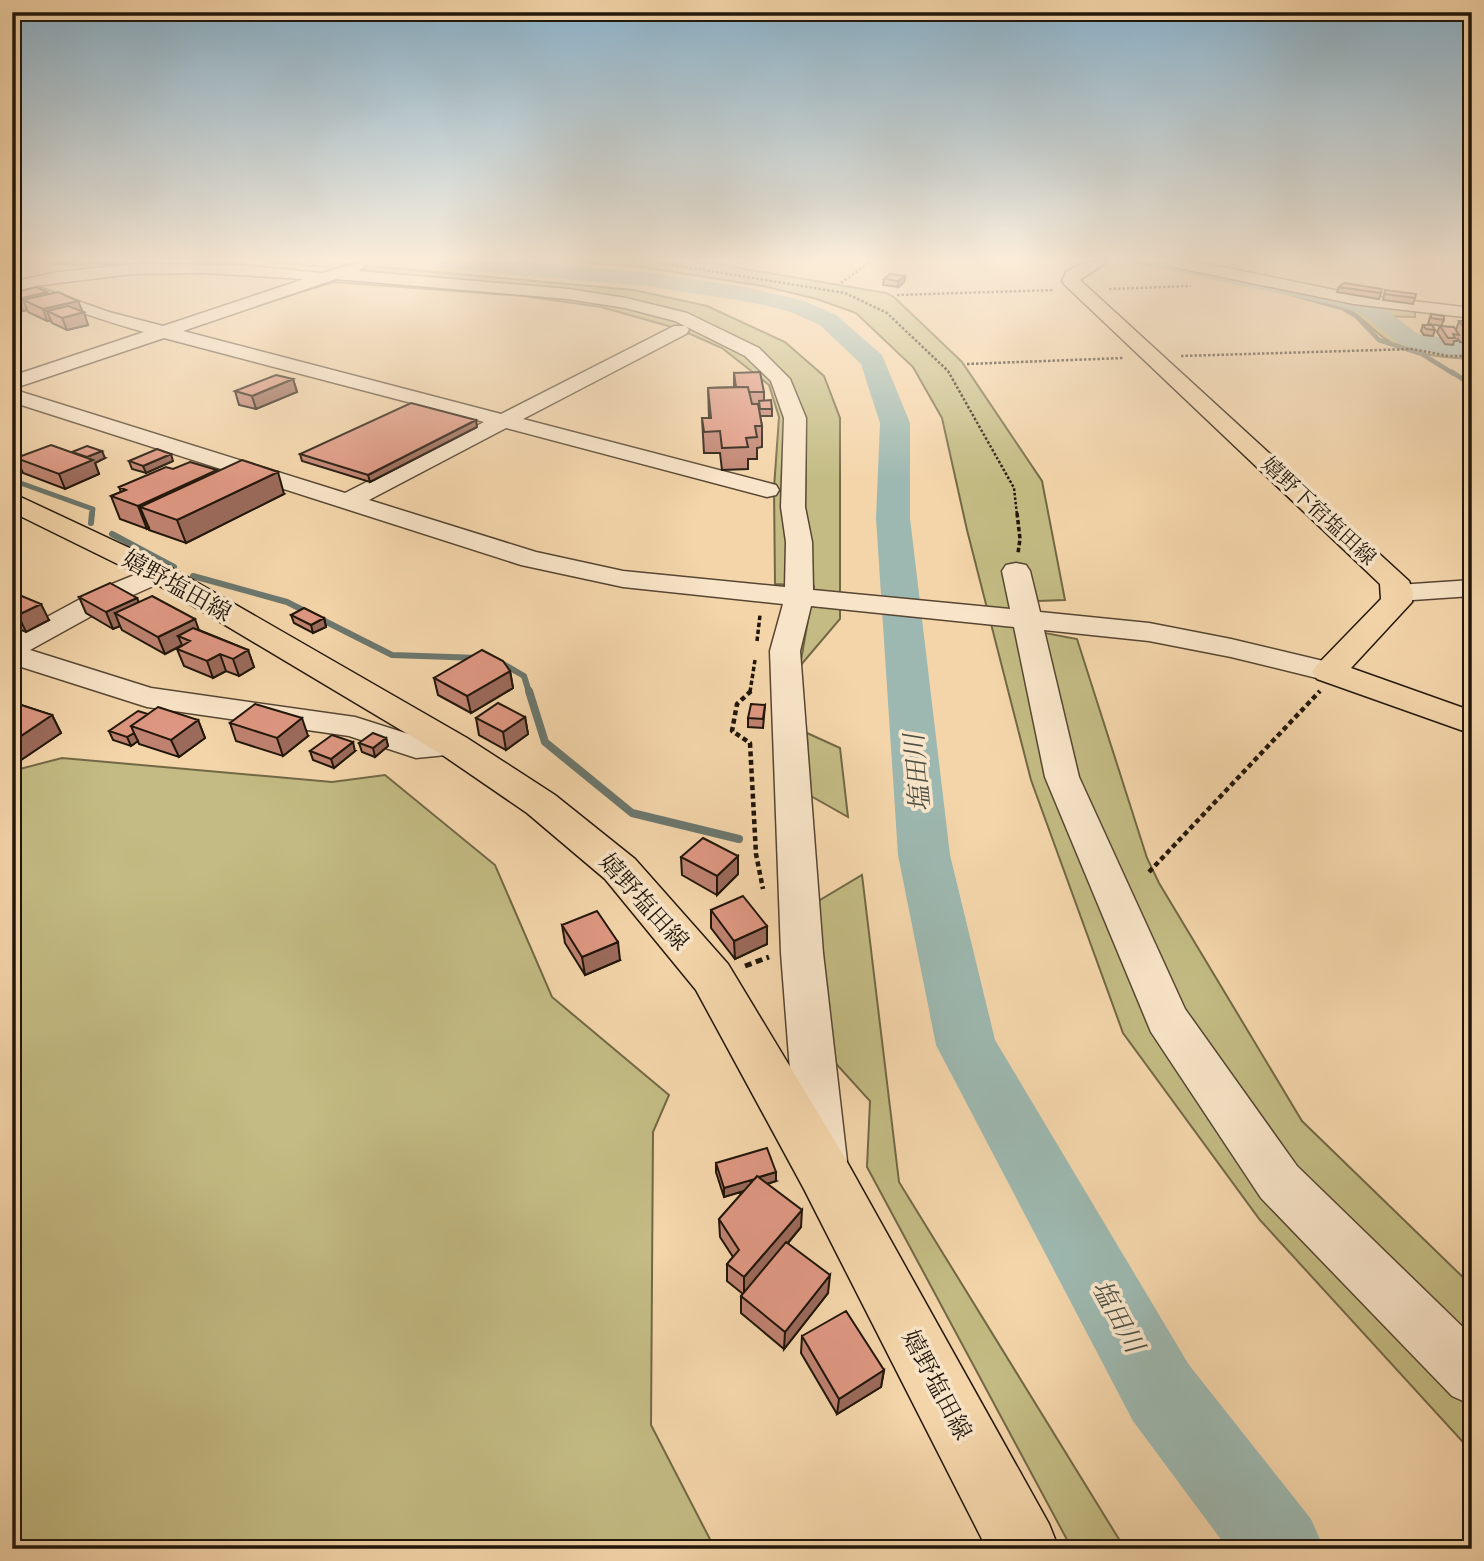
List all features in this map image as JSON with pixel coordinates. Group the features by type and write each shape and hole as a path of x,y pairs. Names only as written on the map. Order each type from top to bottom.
{"main road":[{"name":"嬉野下宿塩田線","path":"1129,335 1394,581 1398,593"},
{"name":"嬉野塩田線","path":"12,501 159,573 454,746 541,804 620,869 712,978 823,1171 1024,1549"},
{"path":"1398,593 1396,602 1329,672 1472,723"}],"street":[{"path":"12,383 154,335"},
{"path":"173,335 767,490"},
{"path":"346,502 671,335"},
{"path":"717,335 752,352 780,379 795,418 793,507 799,542 799,598 785,651 802,953 823,1171"},
{"path":"12,395 530,559 623,579 1149,632 1231,648 1329,672"},
{"path":"1016,571 1062,777 1167,1019 1279,1182 1472,1377"},
{"path":"12,648 105,597 159,573"},
{"path":"1398,593 1472,588"},
{"path":"12,654 147,697 355,727 416,748 454,746"}],"path":[{"path":"910,335 948,371 1014,488 1020,539 1016,571"},
{"path":"1397,349 1449,356 1472,356"},
{"path":"760,610 752,690 737,704 732,731 750,743 756,854 764,892"},
{"path":"1149,872 1327,684 1329,672"},
{"path":"712,978 777,954"}],"shaded area":[{"path":"692,335 770,335 785,342 824,376 840,418 840,619 800,666 814,586 775,584 774,488 779,417 769,385 722,348"},
{"path":"879,335 934,335 962,362 1042,481 1065,600 1011,602 1018,628 1077,639 1147,858 1159,883 1302,1121 1472,1286 1472,1452 1260,1220 1123,1033 1031,780 967,530 942,418 913,367"},
{"path":"1380,335 1394,335 1401,340 1436,349 1472,352 1472,359 1414,351"},
{"path":"807,733 840,748 848,817 809,795"},
{"path":"62,758 332,782 385,775 495,865 552,997 669,1095 653,1132 651,1425 715,1549 12,1549 12,771"},
{"path":"862,875 899,1182 1125,1549 1072,1549 867,1167 870,1101 830,1057 815,903"}],"building":[{"path":"760,372 764,392 749,392 748,387 736,387 734,373"},
{"path":"276,375 293,379 252,396 235,391"},
{"path":"748,387 752,404 758,404 762,426 755,426 757,437 746,438 748,447 722,448 720,431 704,432 702,418 711,418 708,388"},
{"path":"771,400 772,409 760,409 759,401"},
{"path":"411,403 476,420 368,475 300,454"},
{"path":"51,445 93,460 59,474 16,458"},
{"path":"87,446 102,451 87,457 72,452"},
{"path":"157,449 171,454 143,466 129,461"},
{"path":"242,460 278,472 177,520 140,507"},
{"path":"190,462 217,470 138,506 111,496 126,490 119,487 166,467 173,469"},
{"path":"110,583 137,598 106,612 79,597"},
{"path":"12,592 41,604 18,615 12,613"},
{"path":"152,596 195,619 158,637 115,613"},
{"path":"304,608 324,618 311,625 291,615"},
{"path":"193,628 248,650 233,659 220,654 207,661 177,649 190,641 178,636"},
{"path":"482,650 503,661 510,671 467,696 434,678"},
{"path":"12,702 52,715 12,742"},
{"path":"498,703 525,717 503,732 476,718"},
{"path":"255,704 302,718 277,738 230,723"},
{"path":"751,704 765,705 763,719 748,718"},
{"path":"158,707 198,720 171,740 131,726"},
{"path":"138,711 148,714 131,726 134,733 127,737 109,731"},
{"path":"373,733 386,738 373,748 359,743"},
{"path":"332,735 353,742 331,759 310,751"},
{"path":"703,838 738,856 717,876 681,857"},
{"path":"743,896 767,926 734,941 711,910"},
{"path":"597,911 618,942 582,957 562,925"},
{"path":"767,1148 776,1172 724,1188 716,1163"},
{"path":"757,1176 802,1210 744,1277 727,1264 739,1250 719,1219"},
{"path":"786,1242 830,1275 785,1332 741,1296"},
{"path":"846,1311 884,1370 839,1399 802,1336"}],"waterway":[{"name":"塩田川","path":"844,335 873,361 895,423 893,518 924,855 966,1045 1161,1393 1281,1549"},
{"path":"1374,335 1379,340 1422,354 1454,374"},
{"path":"1404,335 1409,339 1436,346 1472,350"},
{"path":"1452,372 1472,385"},
{"path":"12,480 93,509 92,515"},
{"path":"91,523 92,513"},
{"path":"112,534 174,567"},
{"path":"193,576 287,602 392,655 479,658"},
{"path":"498,661 524,676 529,692"},
{"path":"529,691 545,742 632,813 739,839"},
{"path":"1161,1393 1243,1549"}]}
